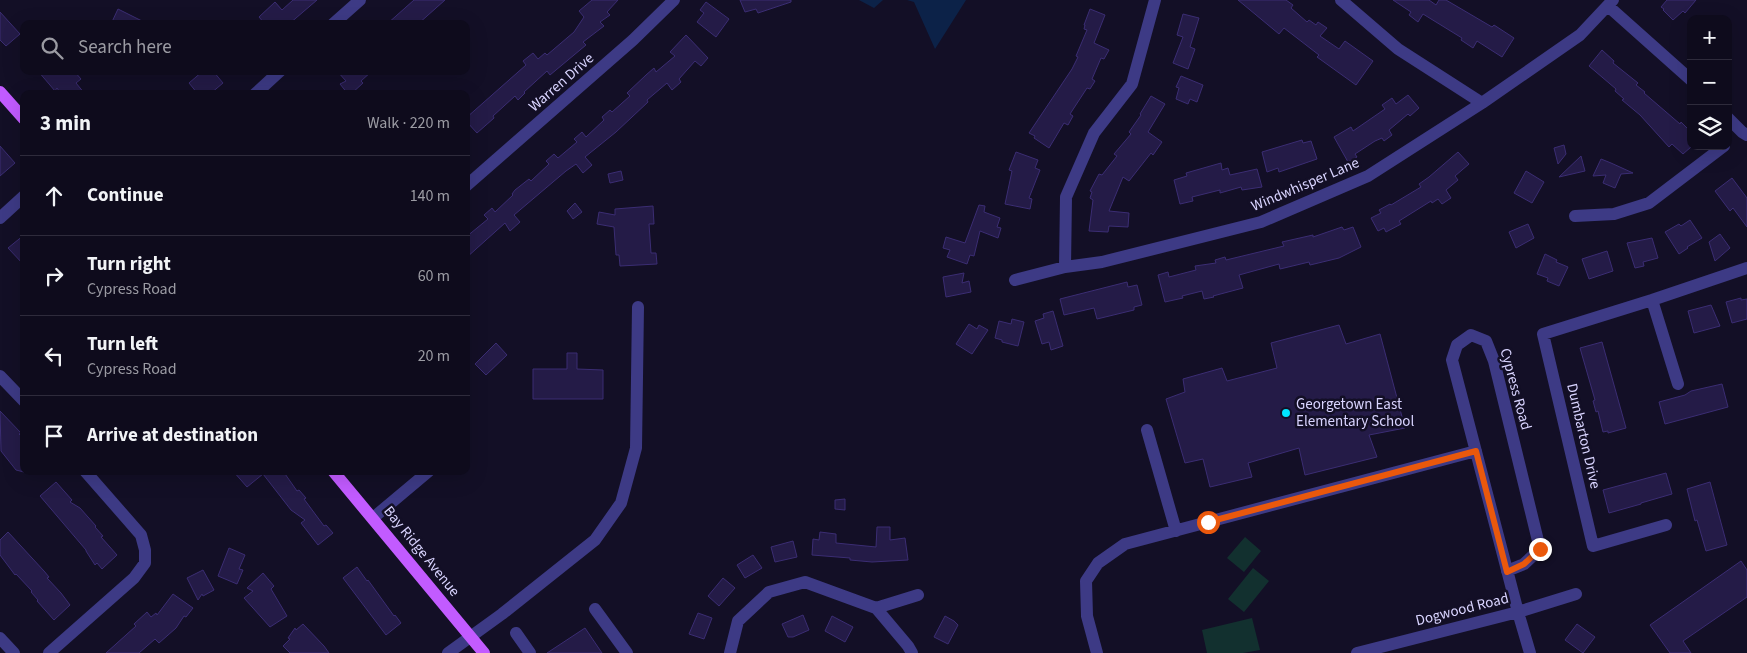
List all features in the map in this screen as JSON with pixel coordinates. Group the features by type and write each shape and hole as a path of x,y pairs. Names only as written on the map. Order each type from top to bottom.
{"main road":[{"path":"0,92 20,114"},
{"name":"Bay Ridge Avenue","path":"336,475 484,653"}],"street":[{"path":"338,20 360,0"},
{"name":"Warren Drive","path":"470,183 633,40 674,0"},
{"path":"1065,267 1066,197 1094,133 1132,84 1155,0"},
{"path":"1341,0 1398,49 1482,104"},
{"path":"1610,3 1687,76"},
{"name":"Windwhisper Lane","path":"1015,280 1065,267 1102,262 1261,222 1368,176 1482,104 1580,35 1610,3"},
{"path":"259,90 276,75"},
{"path":"1732,122 1746,135 1732,141"},
{"path":"1575,216 1614,214 1649,203 1719,150"},
{"path":"0,218 20,200"},
{"path":"1678,384 1652,300 1747,268"},
{"name":"Dumbarton Drive","path":"1652,300 1543,334 1593,546 1666,525"},
{"path":"448,653 502,614 595,540 621,503 636,448 638,307"},
{"name":"Cypress Road","path":"1507,572 1524,564 1540,549 1494,361 1486,341 1471,335 1457,345 1452,360 1507,572 1530,653"},
{"path":"0,376 20,397"},
{"path":"1146,430 1176,531"},
{"path":"1097,653 1087,616 1086,581 1098,563 1125,544 1476,451"},
{"path":"49,653 134,578 145,563 145,550 141,535 88,475"},
{"path":"373,518 424,475"},
{"path":"730,653 738,621 769,592 805,582 876,608 912,653"},
{"name":"Dogwood Road","path":"1357,653 1518,612 1576,594"},
{"path":"876,608 918,595"},
{"path":"595,609 627,653"},
{"path":"516,633 530,653"},
{"path":"0,638 14,653"}],"green space":[{"path":"1245,537 1261,551 1244,572 1227,558"},
{"path":"1253,568 1269,581 1244,612 1228,599"},
{"path":"1252,618 1260,650 1243,653 1207,653 1202,630"}],"water":[{"path":"859,0 883,0 874,8"},
{"path":"907,0 966,0 935,49 914,2"}],"building":[{"path":"293,0 317,0 294,20 262,20 259,17 275,2 282,10"},
{"path":"414,0 445,0 422,20 392,20"},
{"path":"592,0 618,0 607,12 610,15 600,22 604,26 583,42 586,45 550,75 547,71 518,100 515,96 477,133 470,125 470,114 526,65 523,61 533,53 538,59 545,53 547,55 574,32 584,17 579,11"},
{"path":"740,0 791,0 791,2 758,13 756,9 745,12"},
{"path":"1238,0 1286,0 1293,5 1291,8 1307,22 1309,20 1316,25 1318,22 1327,28 1320,36 1339,49 1345,41 1373,61 1356,85 1317,57 1319,55 1284,28 1279,34"},
{"path":"1393,0 1429,0 1436,5 1439,0 1446,0 1492,27 1494,25 1514,38 1502,57 1477,41 1473,48 1461,40 1462,38 1423,14 1418,22 1409,15 1411,12"},
{"path":"1667,0 1696,0 1685,13 1683,11 1673,20 1661,7"},
{"path":"706,2 729,19 716,37 697,22 704,13 700,10"},
{"path":"118,9 140,20 113,20"},
{"path":"1090,9 1105,15 1094,43 1109,50 1104,59 1101,58 1092,79 1095,81 1090,89 1087,88 1070,114 1073,116 1068,125 1064,123 1049,148 1029,133 1078,57 1076,56 1087,30 1084,29 1084,25"},
{"path":"0,12 20,34 6,46 0,40"},
{"path":"1183,14 1199,18 1190,47 1195,49 1188,69 1173,63 1183,37 1177,35"},
{"path":"686,35 708,58 701,66 695,61 679,79 681,82 672,90 667,83 647,100 648,102 616,132 585,157 592,165 583,173 576,164 566,171 514,215 520,222 510,231 505,223 470,254 470,234 488,219 484,215 492,208 495,212 513,195 515,190 529,179 531,181 549,164 546,161 554,154 558,158 577,142 574,139 582,132 586,137 604,120 602,117 610,110 612,112 630,96 627,93 646,75 654,68 656,72 675,56 670,52"},
{"path":"1602,50 1614,61 1613,63 1638,83 1636,85 1644,93 1687,128 1688,150 1683,154 1672,144 1669,147 1640,115 1622,100 1624,99 1615,91 1616,89 1589,66"},
{"path":"41,75 78,75 81,79 76,83 82,90 58,90 57,88 54,90"},
{"path":"198,75 216,75 223,83 215,90 195,90 189,83"},
{"path":"341,75 368,75 355,90 345,90 340,84 346,81"},
{"path":"1181,76 1203,85 1197,102 1190,99 1188,104 1176,99 1179,88 1176,87"},
{"path":"1408,95 1419,108 1410,116 1408,114 1389,130 1392,135 1384,141 1382,138 1375,141 1355,154 1357,157 1348,162 1334,137 1351,127 1353,131 1385,109 1382,105 1392,98 1396,104"},
{"path":"1151,96 1165,104 1148,132 1162,142 1153,155 1151,153 1129,181 1123,177 1109,211 1129,213 1128,227 1109,226 1108,232 1089,231 1093,200 1090,198 1092,192 1090,191 1099,174 1102,175 1117,156 1114,154 1131,134 1129,132"},
{"path":"1302,140 1303,143 1311,141 1317,159 1279,172 1278,168 1267,172 1262,152"},
{"path":"1564,145 1566,154 1558,164 1554,148"},
{"path":"0,146 15,163 0,176"},
{"path":"1016,152 1038,160 1035,168 1040,170 1029,198 1032,199 1030,209 1005,204 1012,171 1009,170"},
{"path":"1458,152 1469,164 1455,176 1458,180 1446,190 1451,198 1442,204 1438,199 1432,203 1431,201 1399,221 1401,224 1386,232 1384,228 1378,231 1371,218 1381,213 1379,210 1421,187 1419,184"},
{"path":"1581,156 1585,171 1559,177"},
{"path":"1601,159 1633,173 1621,174 1615,188 1603,183 1606,175 1593,176"},
{"path":"1221,163 1222,170 1228,168 1230,175 1257,169 1262,187 1242,190 1241,187 1220,193 1220,190 1192,197 1193,201 1180,204 1174,180 1187,176 1186,173"},
{"path":"621,171 623,180 610,183 608,174"},
{"path":"1526,171 1544,182 1532,203 1514,193"},
{"path":"1732,178 1747,198 1747,227 1733,208 1730,211 1715,191"},
{"path":"575,203 582,212 573,219 567,211"},
{"path":"979,205 985,206 984,212 1000,218 997,227 1001,228 998,238 980,231 974,256 970,255 967,264 947,257 950,250 943,248 946,237 965,243"},
{"path":"653,206 654,224 649,224 651,253 656,253 657,264 620,266 619,255 616,255 614,227 597,224 599,212 615,215 615,209"},
{"path":"1690,220 1702,238 1679,254 1665,232 1679,224 1681,226"},
{"path":"1528,224 1534,238 1516,248 1509,232"},
{"path":"1342,227 1344,230 1353,227 1361,247 1339,258 1310,265 1309,262 1280,269 1279,264 1239,275 1243,288 1214,297 1204,299 1202,291 1165,302 1158,275 1168,272 1169,277 1196,270 1195,266 1216,263 1215,260 1225,257 1226,260 1284,246 1282,242 1313,235 1313,237"},
{"path":"1720,234 1730,248 1715,261 1709,242"},
{"path":"20,238 20,261 8,248"},
{"path":"1652,238 1658,258 1643,262 1644,266 1635,268 1627,243"},
{"path":"1607,251 1613,271 1589,279 1582,259"},
{"path":"1545,254 1557,260 1556,262 1568,267 1559,286 1547,281 1548,278 1537,274"},
{"path":"964,273 962,283 969,281 971,292 946,297 943,277"},
{"path":"1127,282 1128,287 1137,285 1142,305 1134,307 1134,310 1097,319 1094,308 1064,315 1060,299"},
{"path":"1741,298 1741,300 1747,299 1747,319 1732,323 1726,302"},
{"path":"1711,305 1720,326 1694,333 1688,311"},
{"path":"1053,311 1063,346 1051,350 1049,342 1042,344 1035,321 1044,318 1043,314"},
{"path":"1012,319 1024,322 1018,346 995,338 999,321 1011,324"},
{"path":"969,324 977,329 979,325 988,330 972,354 956,344"},
{"name":"Georgetown East Elementary School","path":"1339,325 1346,344 1380,334 1405,428 1369,435 1377,457 1305,475 1299,448 1248,463 1252,477 1210,487 1203,459 1185,463 1166,399 1185,392 1183,379 1222,368 1227,381 1277,368 1271,343"},
{"path":"1602,342 1626,428 1608,433 1608,431 1603,432 1598,411 1596,412 1593,401 1595,400 1580,348"},
{"path":"496,343 507,355 486,375 475,364"},
{"path":"567,353 577,353 577,369 603,370 603,399 533,399 533,369 567,369"},
{"path":"1722,384 1728,407 1665,424 1659,402 1685,395 1691,391"},
{"path":"0,411 20,432 20,471 16,470 1,451"},
{"path":"1666,473 1672,494 1609,513 1603,490"},
{"path":"236,475 262,475 247,487"},
{"path":"264,475 286,475 297,491 299,490 306,498 304,499 324,526 326,525 333,533 318,545 301,523 305,520 291,510"},
{"path":"56,482 72,500 70,502 80,508 96,526 103,536 101,537 117,555 102,569 97,563 95,565 86,550 40,496"},
{"path":"1710,482 1727,545 1706,551 1697,520 1695,521 1687,489"},
{"path":"845,499 845,510 835,509 835,500"},
{"path":"877,527 890,527 890,540 905,538 908,560 872,562 812,555 813,539 819,540 820,532 836,534 836,543 876,547"},
{"path":"8,532 44,571 49,577 47,578 70,605 54,620 37,601 32,591 15,575 0,555 0,540"},
{"path":"793,541 797,557 775,562 771,547"},
{"path":"229,548 245,555 239,569 243,570 237,584 218,576"},
{"path":"753,555 762,568 745,578 737,565"},
{"path":"1741,561 1747,570 1747,597 1683,641 1691,653 1670,653 1650,625"},
{"path":"357,567 401,623 386,635 343,578"},
{"path":"203,570 214,590 203,596 202,594 198,600 187,578"},
{"path":"263,573 274,586 271,589 287,616 270,627 244,598 253,591 247,588"},
{"path":"723,578 735,588 719,606 708,596"},
{"path":"173,594 193,608 186,617 184,616 176,628 159,643 155,639 139,653 106,653 136,626 134,624 147,612 151,617 156,613 157,615"},
{"path":"698,613 712,618 704,639 689,634"},
{"path":"803,615 809,630 793,637 788,637 782,624"},
{"path":"832,616 853,627 845,642 825,631"},
{"path":"945,616 958,625 948,644 934,637"},
{"path":"303,624 329,653 290,653 283,646 290,639 288,638 295,628 296,630"},
{"path":"1577,624 1595,637 1583,653 1565,640"},
{"path":"585,628 602,653 547,653"}],"place":[{"name":"Georgetown East Elementary School","path":"1286,413"}],"route":[{"path":"1208,522 1476,451 1507,572 1524,564 1540,549"}]}
